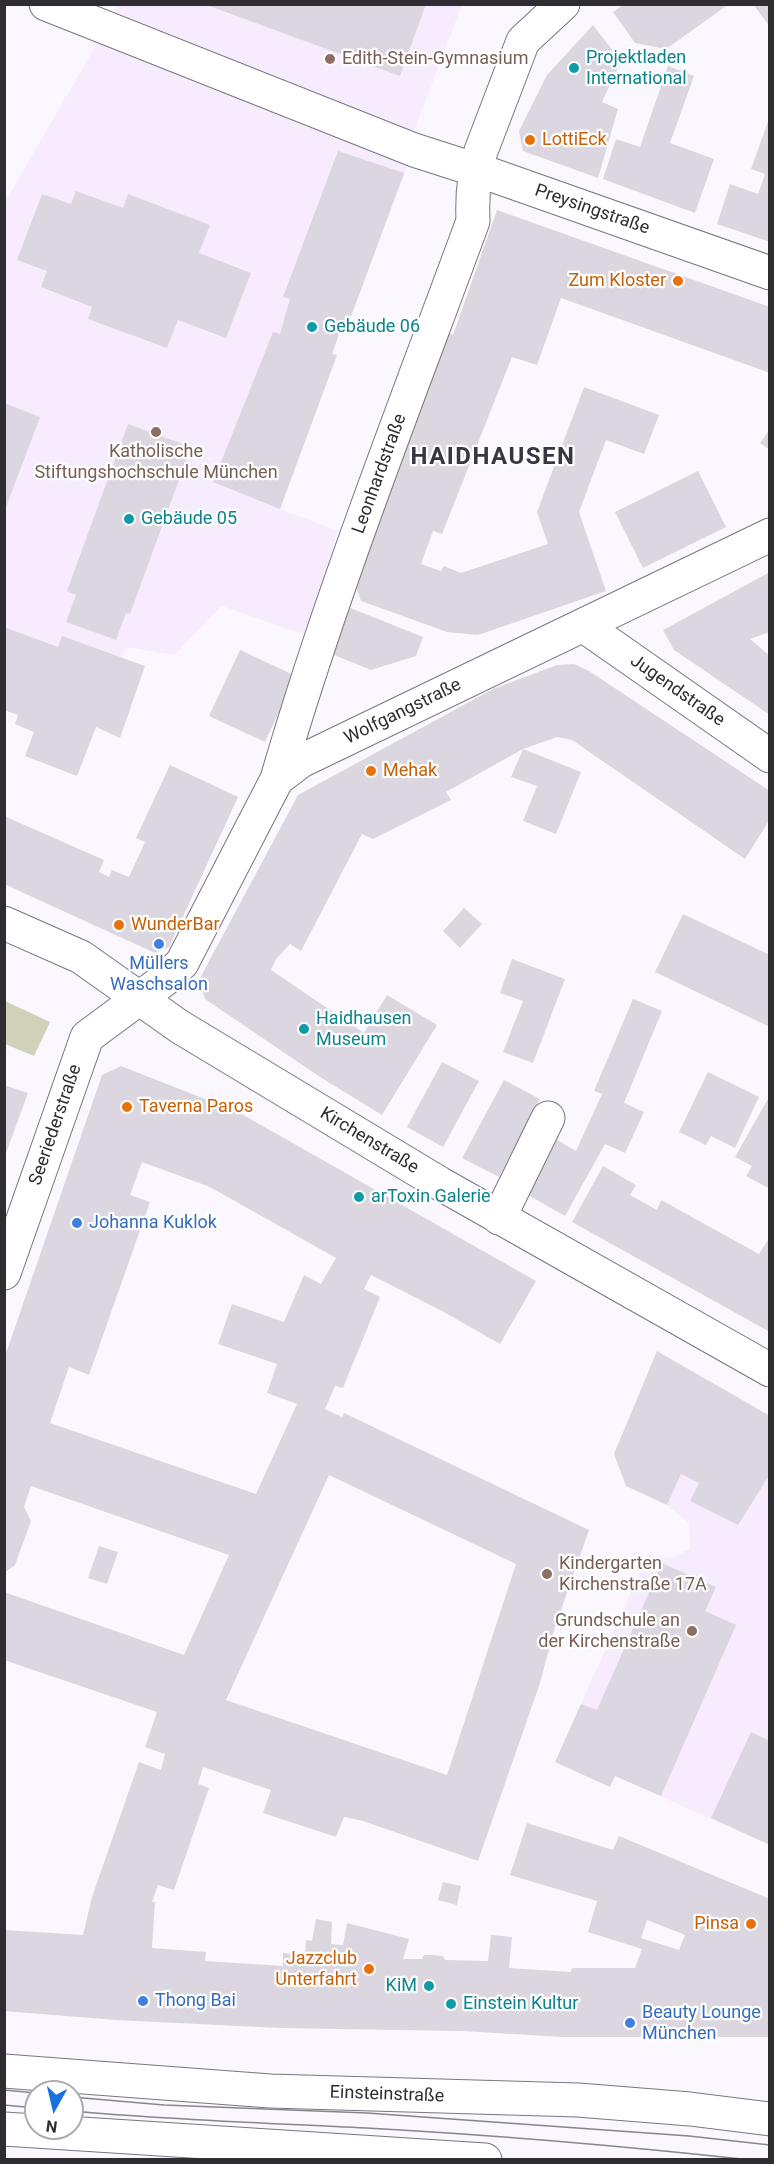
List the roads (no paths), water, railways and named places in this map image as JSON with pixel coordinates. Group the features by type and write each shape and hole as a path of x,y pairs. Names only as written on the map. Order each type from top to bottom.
{"street":[{"name":"Preysingstraße","path":"46,4 414,150 475,169 770,273"},
{"name":"Leonhardstraße","path":"277,779 335,596 473,221 472,194 475,169 523,41 563,4"},
{"name":"Wolfgangstraße","path":"138,998 164,980 182,963 277,779 301,761 770,535"},
{"name":"Jugendstraße","path":"584,626 770,756"},
{"name":"Kirchenstraße","path":"4,923 81,957 189,1033 439,1184 770,1370"},
{"name":"Seeriederstraße","path":"4,1273 87,1037 138,998"},
{"path":"500,1218 548,1118"},
{"name":"Einsteinstraße","path":"4,2072 270,2091 578,2100 690,2109 770,2119"},
{"path":"4,2129 307,2154 485,2160"}],"tram line":[{"path":"4,2090 24,2092"},
{"path":"84,2098 164,2105 367,2113 689,2136 770,2145"},
{"path":"4,2105 24,2107"},
{"path":"84,2112 463,2134 751,2160"}],"place":[{"name":"Edith-Stein-Gymnasium","path":"330,59"},
{"name":"Projektladen International","path":"574,68"},
{"name":"LottiEck","path":"530,140"},
{"name":"Zum Kloster","path":"678,281"},
{"name":"Gebäude 06","path":"312,327"},
{"name":"Katholische Stiftungshochschule München","path":"156,432"},
{"name":"Gebäude 05","path":"129,519"},
{"name":"Mehak","path":"371,771"},
{"name":"WunderBar","path":"119,925"},
{"name":"Müllers Waschsalon","path":"159,944"},
{"name":"Haidhausen Museum","path":"304,1029"},
{"name":"Taverna Paros","path":"127,1107"},
{"name":"arToxin Galerie","path":"359,1197"},
{"name":"Johanna Kuklok","path":"77,1223"},
{"name":"Kindergarten Kirchenstraße 17A","path":"547,1574"},
{"name":"Grundschule an der Kirchenstraße","path":"692,1631"},
{"name":"Pinsa","path":"751,1924"},
{"name":"Jazzclub Unterfahrt","path":"369,1969"},
{"name":"KiM","path":"429,1986"},
{"name":"Thong Bai","path":"143,2001"},
{"name":"Einstein Kultur","path":"451,2004"},
{"name":"Beauty Lounge München","path":"630,2023"}],"district":[{"name":"HAIDHAUSEN","path":"493,458"}]}
